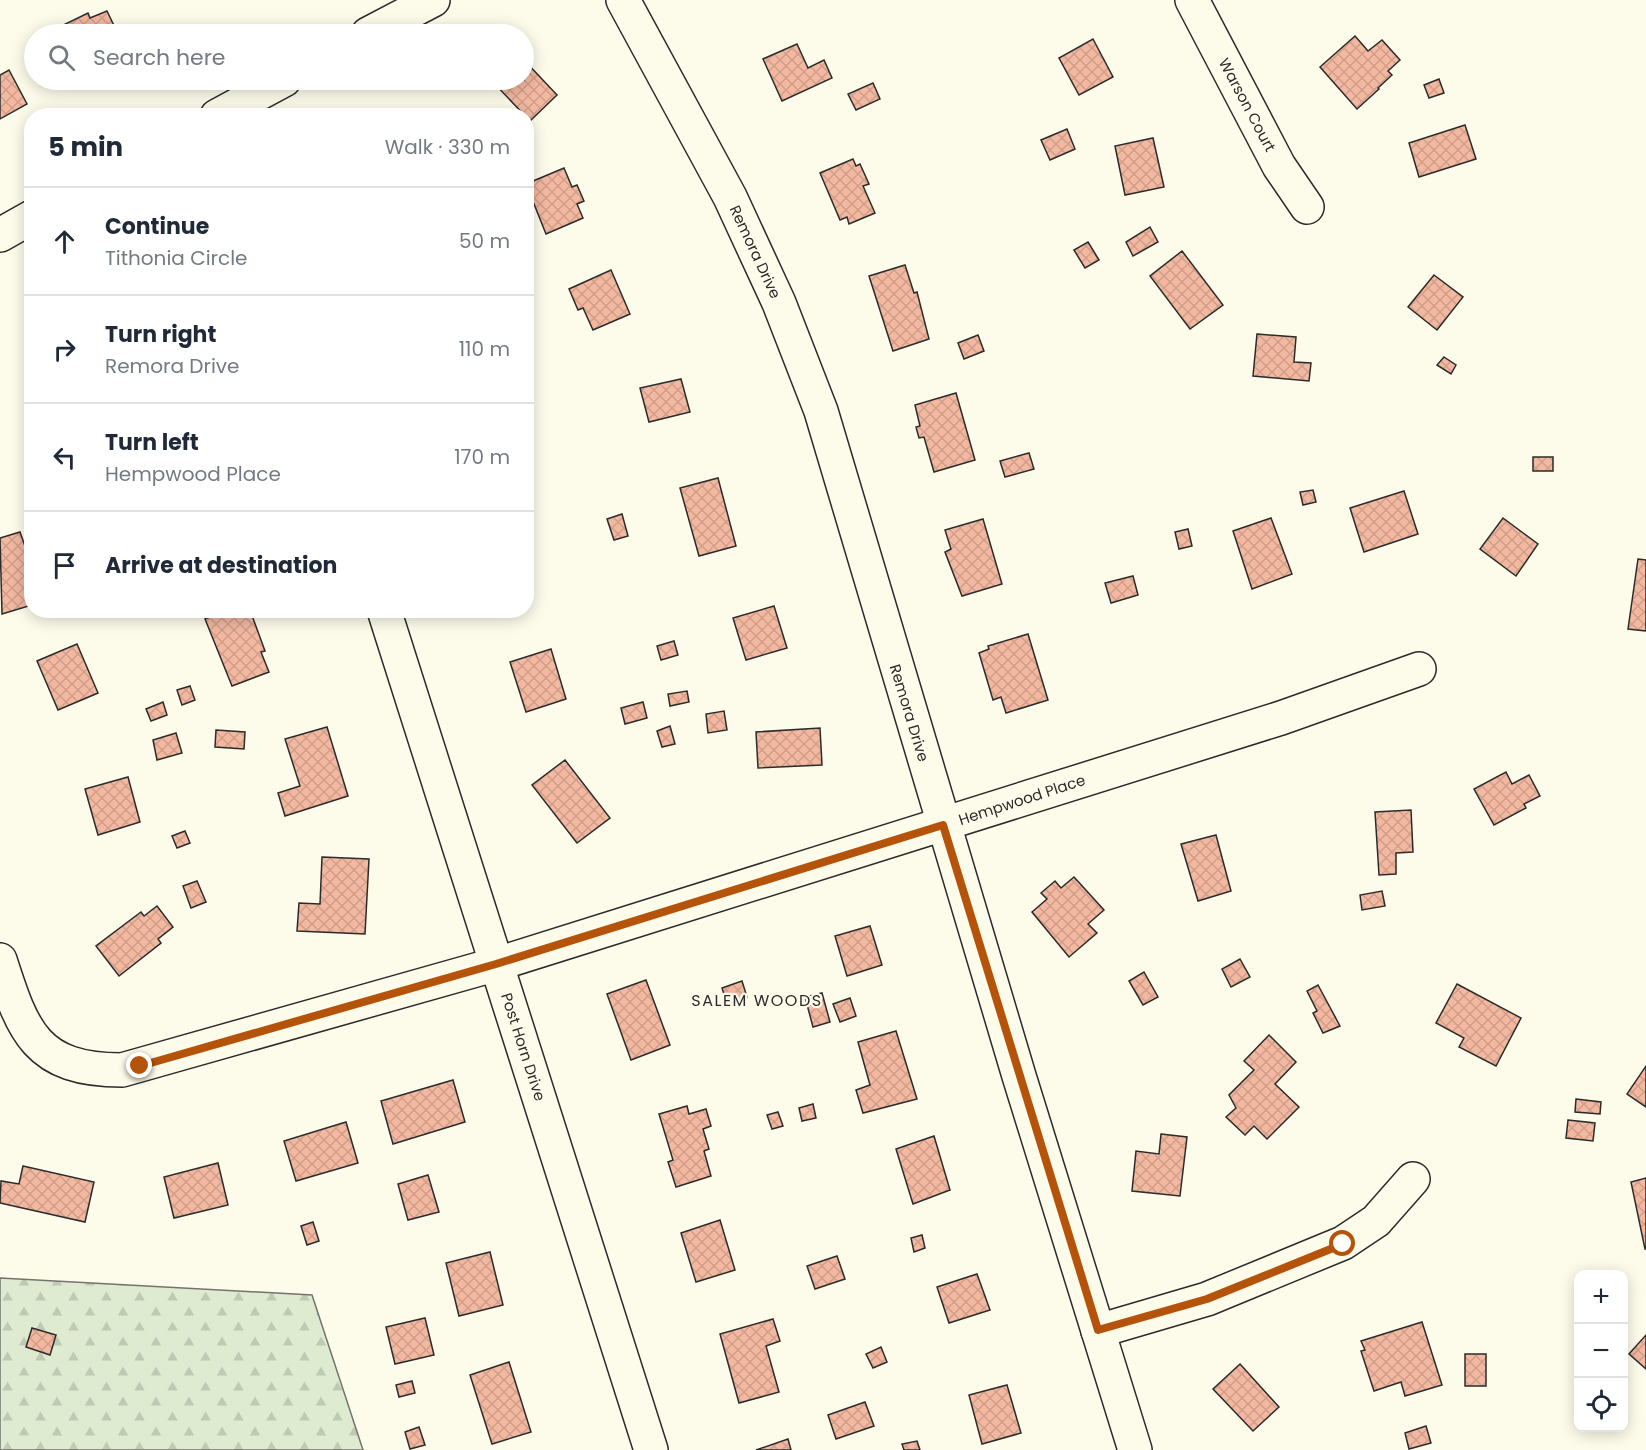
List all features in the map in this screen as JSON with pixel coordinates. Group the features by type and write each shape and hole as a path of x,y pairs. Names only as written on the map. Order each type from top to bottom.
{"street":[{"path":"387,24 433,0"},
{"name":"Remora Drive","path":"623,0 730,197 788,325 821,411 943,825 1135,1450"},
{"name":"Warson Court","path":"1192,0 1279,166 1307,207"},
{"path":"232,108 265,90"},
{"path":"0,235 24,222"},
{"name":"Post Horn Drive","path":"387,618 651,1450"},
{"name":"Hempwood Place","path":"0,960 17,1013 32,1036 53,1055 69,1063 94,1071 122,1071 496,964 1281,718 1419,669"},
{"path":"1098,1330 1207,1299 1343,1244 1376,1221 1413,1179"}],"green space":[{"path":"0,1278 312,1295 363,1450 0,1450"}],"building":[{"path":"107,11 113,24 65,24 88,13 90,18"},
{"path":"1355,36 1368,51 1382,40 1400,60 1388,71 1392,75 1357,109 1320,67"},
{"path":"1093,39 1113,77 1079,95 1059,58"},
{"path":"797,44 808,68 824,60 832,78 782,101 763,59"},
{"path":"9,70 27,104 0,119 0,75"},
{"path":"534,71 557,95 534,117 534,108 518,108 501,90 534,90"},
{"path":"1439,79 1444,93 1429,98 1424,85"},
{"path":"873,83 880,99 856,110 848,94"},
{"path":"1465,125 1476,159 1419,177 1409,143"},
{"path":"1067,129 1075,149 1050,160 1041,140"},
{"path":"1153,138 1164,187 1125,195 1115,146"},
{"path":"853,159 856,166 860,164 869,184 863,186 875,213 849,224 847,217 840,220 820,173"},
{"path":"564,168 572,187 577,185 584,201 577,204 583,218 546,234 534,204 534,181"},
{"path":"1150,227 1158,242 1133,256 1126,242"},
{"path":"1088,242 1099,260 1085,268 1074,250"},
{"path":"1182,251 1223,305 1190,329 1150,276"},
{"path":"905,265 914,293 917,292 929,339 893,351 869,276"},
{"path":"611,270 630,314 593,330 583,308 578,310 569,289"},
{"path":"1434,275 1463,297 1437,330 1408,307"},
{"path":"1257,334 1296,337 1294,362 1311,363 1309,381 1253,376"},
{"path":"978,335 984,351 964,359 958,343"},
{"path":"1444,357 1456,365 1451,374 1437,365"},
{"path":"681,379 690,412 649,422 640,388"},
{"path":"956,393 975,460 934,472 924,437 919,438 916,427 920,426 915,405"},
{"path":"1029,453 1034,469 1005,477 1000,461"},
{"path":"1533,457 1553,457 1553,471 1533,471"},
{"path":"718,478 736,546 699,556 680,488"},
{"path":"1313,490 1316,502 1303,505 1300,492"},
{"path":"1404,491 1418,534 1364,552 1350,508"},
{"path":"622,514 628,536 614,540 607,519"},
{"path":"1271,518 1292,574 1252,589 1233,531"},
{"path":"1503,518 1538,544 1516,576 1480,549"},
{"path":"983,519 1002,584 962,596 945,552 951,549 945,530"},
{"path":"1188,529 1192,546 1179,549 1175,532"},
{"path":"20,532 24,543 24,607 2,614 0,538"},
{"path":"1638,559 1646,560 1646,631 1628,629"},
{"path":"1133,576 1138,595 1111,603 1105,583"},
{"path":"774,606 787,648 746,660 733,618"},
{"path":"253,618 265,651 261,652 269,672 232,686 205,619"},
{"path":"1028,634 1048,700 1006,713 1001,697 993,700 979,653 989,649 988,646"},
{"path":"674,641 678,655 661,660 657,646"},
{"path":"77,644 98,693 58,710 37,661"},
{"path":"551,649 566,699 526,712 510,662"},
{"path":"190,686 195,700 182,705 177,690"},
{"path":"687,691 689,702 670,706 668,694"},
{"path":"163,702 167,715 151,721 146,709"},
{"path":"643,702 647,718 625,724 621,708"},
{"path":"724,711 727,730 708,733 706,714"},
{"path":"670,726 675,744 662,747 657,731"},
{"path":"327,727 348,796 285,816 278,793 300,786 285,739"},
{"path":"820,728 822,765 758,768 756,732"},
{"path":"216,730 245,732 244,749 215,747"},
{"path":"176,733 182,753 157,760 153,740"},
{"path":"565,760 610,818 577,843 532,785"},
{"path":"1506,772 1512,784 1529,775 1540,796 1524,804 1526,808 1494,825 1474,789"},
{"path":"128,777 140,822 98,835 85,789"},
{"path":"1411,810 1413,852 1396,853 1396,874 1379,875 1375,812"},
{"path":"185,831 190,843 177,848 172,836"},
{"path":"1216,835 1231,891 1198,901 1181,844"},
{"path":"322,857 369,859 365,934 297,931 299,903 320,904"},
{"path":"1074,877 1104,910 1088,924 1097,933 1069,957 1032,912 1047,899 1041,893 1055,881 1061,888"},
{"path":"197,881 206,902 191,908 183,886"},
{"path":"1382,891 1385,906 1362,910 1360,895"},
{"path":"157,906 173,927 158,939 161,943 119,976 96,946 141,912 144,916"},
{"path":"870,926 882,965 847,976 835,936"},
{"path":"1240,959 1250,977 1231,987 1222,969"},
{"path":"1144,972 1158,997 1143,1005 1129,981"},
{"path":"646,980 670,1045 631,1060 607,994"},
{"path":"742,981 747,997 727,1004 722,988"},
{"path":"1457,984 1521,1018 1496,1066 1459,1047 1464,1038 1436,1023"},
{"path":"1318,985 1340,1026 1323,1033 1313,1013 1317,1011 1307,991"},
{"path":"822,993 830,1022 813,1027 805,997"},
{"path":"850,998 856,1016 840,1022 833,1004"},
{"path":"896,1031 917,1099 863,1113 856,1090 870,1085 858,1042"},
{"path":"1269,1035 1296,1062 1275,1084 1299,1107 1267,1139 1254,1126 1245,1135 1226,1117 1236,1108 1229,1095 1254,1070 1244,1061"},
{"path":"1646,1066 1646,1107 1627,1094"},
{"path":"453,1080 465,1122 393,1144 381,1101"},
{"path":"1576,1099 1601,1102 1600,1114 1575,1112"},
{"path":"813,1104 816,1118 802,1121 799,1108"},
{"path":"687,1106 689,1114 706,1109 711,1126 703,1129 709,1149 704,1151 711,1176 676,1187 668,1162 673,1160 659,1114"},
{"path":"778,1112 783,1126 772,1129 767,1115"},
{"path":"1568,1120 1595,1123 1593,1141 1566,1138"},
{"path":"346,1122 358,1163 296,1181 284,1141"},
{"path":"1161,1134 1187,1137 1180,1196 1132,1191 1136,1151 1159,1154"},
{"path":"934,1136 950,1190 913,1204 896,1149"},
{"path":"218,1163 228,1205 174,1218 164,1177"},
{"path":"23,1166 94,1182 85,1222 0,1203 1,1181 19,1184"},
{"path":"428,1175 439,1212 408,1220 398,1184"},
{"path":"1646,1178 1646,1249 1645,1249 1631,1182"},
{"path":"720,1220 735,1270 696,1282 681,1233"},
{"path":"313,1222 319,1241 307,1245 301,1226"},
{"path":"922,1235 925,1248 914,1252 911,1238"},
{"path":"490,1252 503,1305 459,1316 446,1263"},
{"path":"837,1256 845,1279 815,1289 807,1266"},
{"path":"977,1274 990,1310 949,1323 937,1287"},
{"path":"425,1318 434,1355 395,1364 386,1327"},
{"path":"773,1319 780,1341 766,1346 779,1392 739,1403 720,1334"},
{"path":"1422,1322 1442,1385 1405,1396 1401,1382 1374,1391 1361,1351 1365,1350 1361,1341"},
{"path":"32,1328 56,1335 50,1355 26,1347"},
{"path":"1646,1335 1646,1369 1629,1354"},
{"path":"881,1347 887,1362 873,1368 866,1354"},
{"path":"1465,1354 1486,1354 1486,1386 1465,1386"},
{"path":"509,1362 531,1432 492,1444 470,1375"},
{"path":"1240,1364 1279,1407 1253,1431 1213,1389"},
{"path":"412,1381 415,1393 399,1397 396,1385"},
{"path":"1007,1385 1021,1433 982,1444 969,1395"},
{"path":"865,1402 874,1426 836,1439 828,1415"},
{"path":"1426,1426 1431,1443 1409,1449 1405,1433"},
{"path":"419,1427 425,1445 410,1449 405,1432"},
{"path":"788,1439 791,1450 756,1450"},
{"path":"917,1441 920,1450 904,1450 902,1444"}],"district":[{"name":"SALEM WOODS","path":"757,1000"}],"route":[{"path":"140,1066 496,964 943,825 1018,1076 1098,1330 1207,1299 1343,1244"}]}
